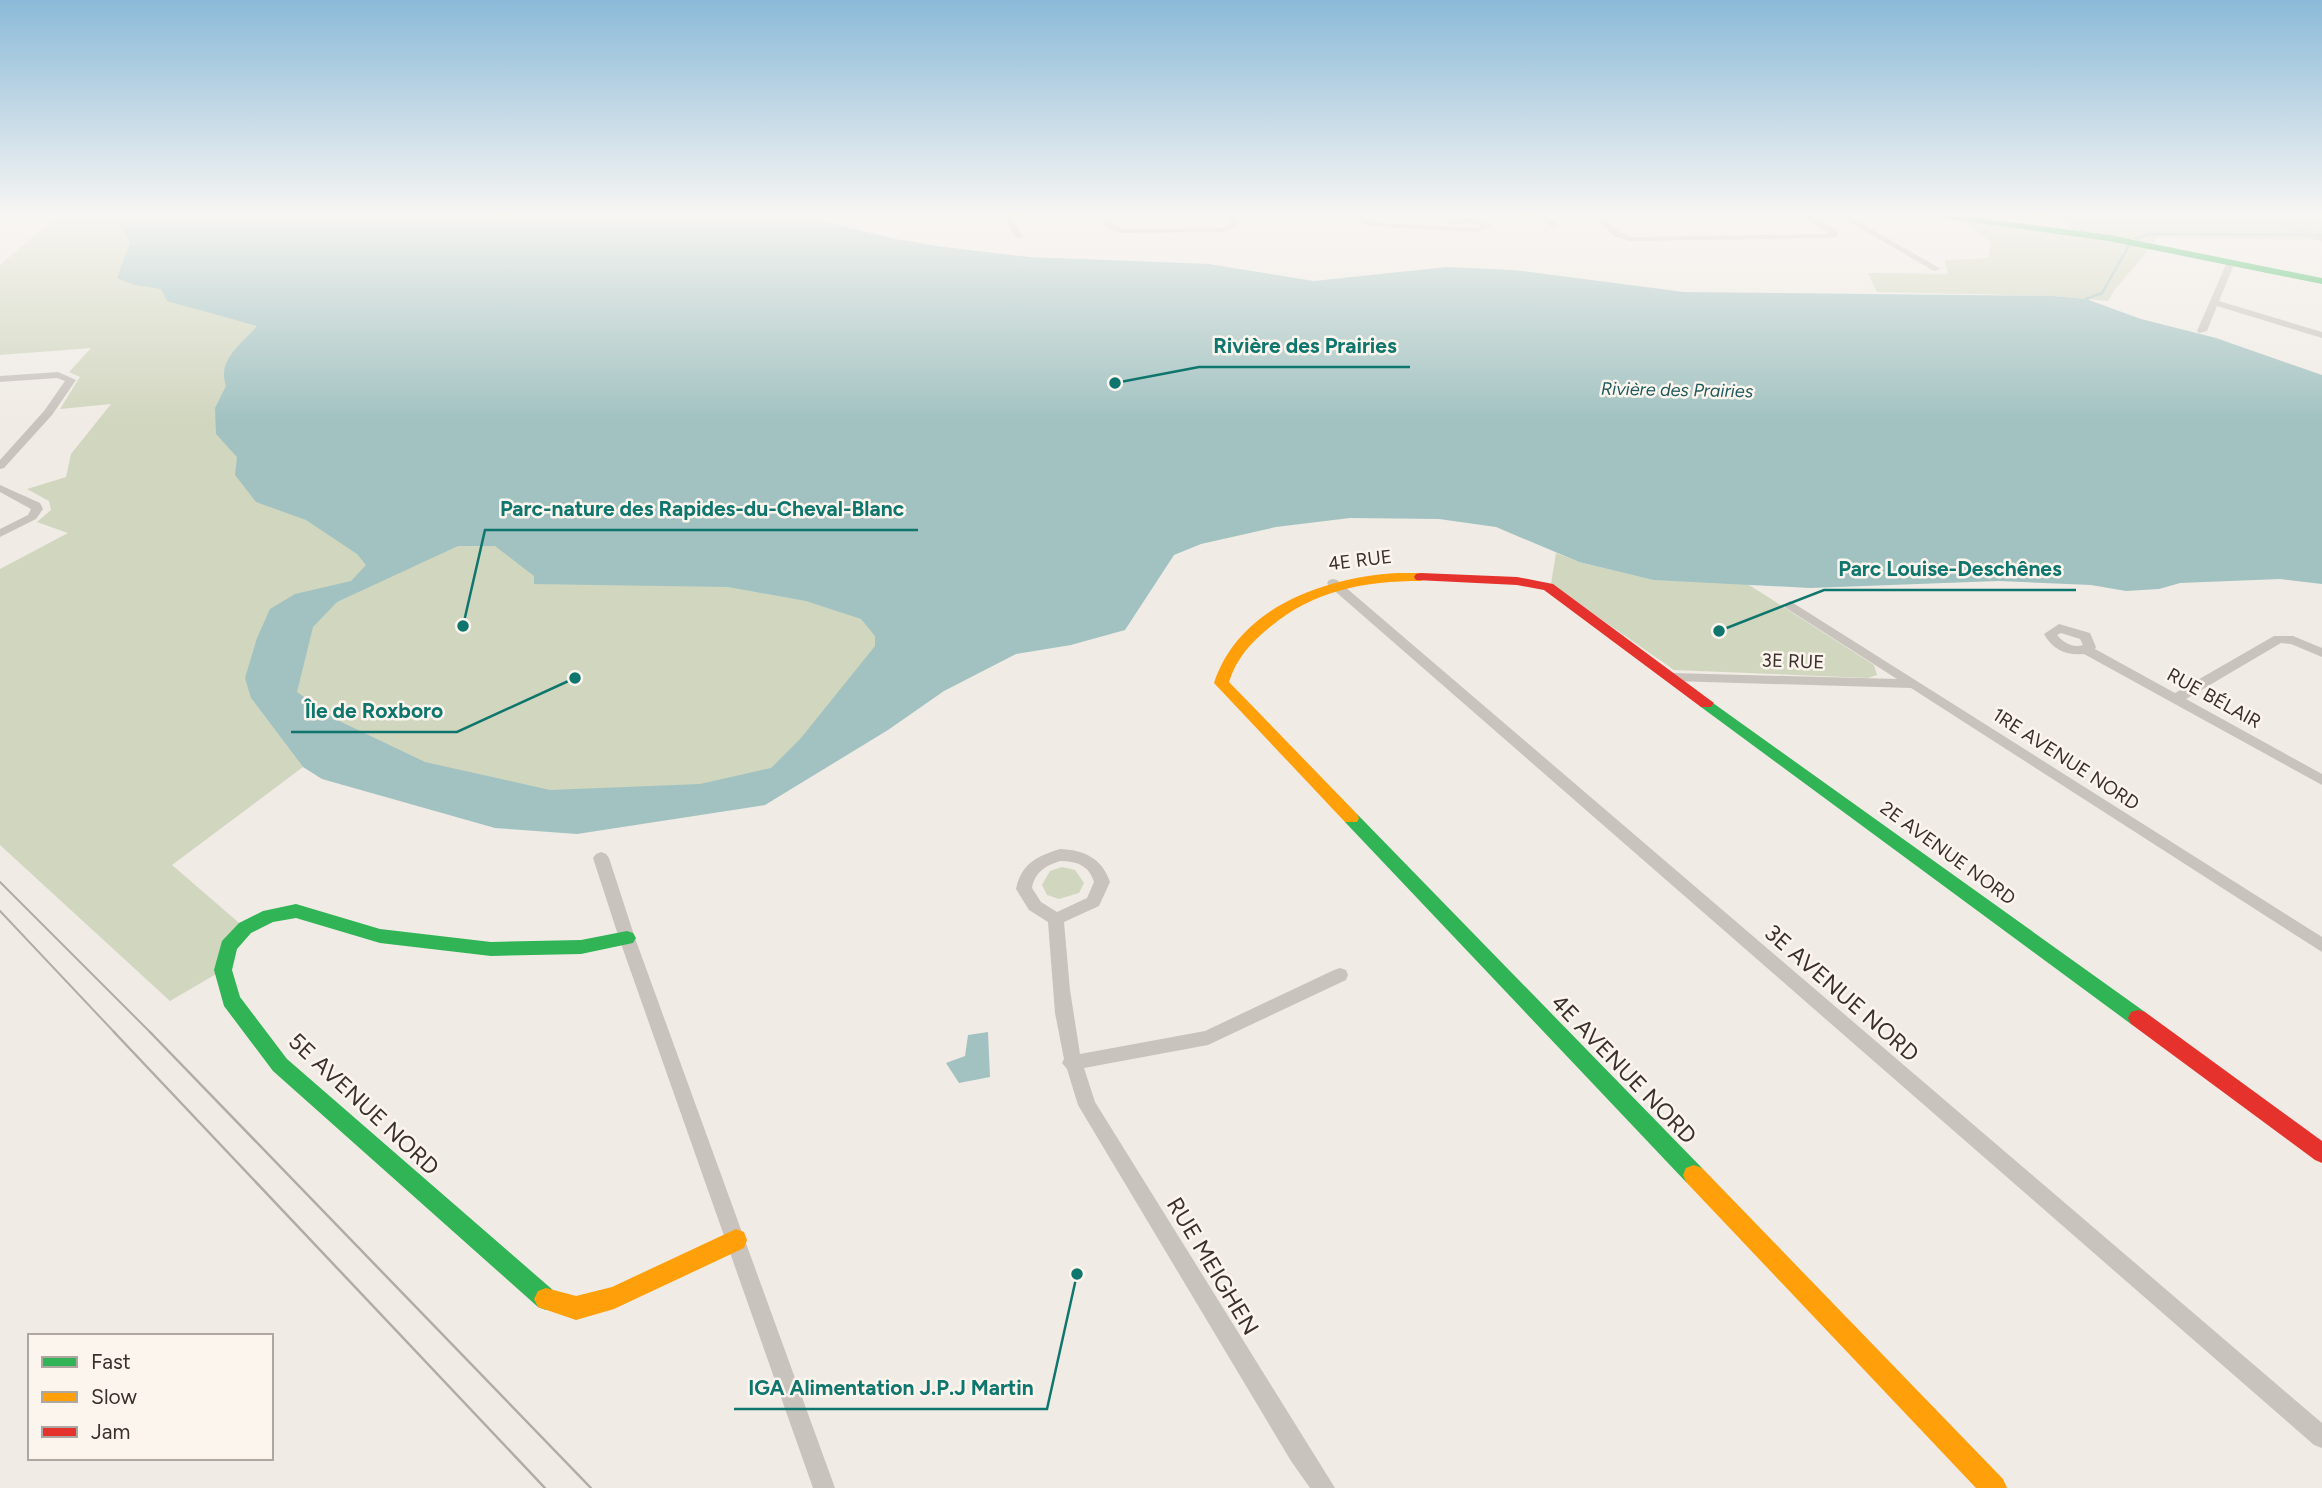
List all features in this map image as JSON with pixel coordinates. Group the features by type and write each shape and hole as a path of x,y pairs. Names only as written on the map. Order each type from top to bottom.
{"street":[{"path":"2202,331 2222,282"},
{"path":"2214,302 2322,335"},
{"path":"0,379 58,375 68,377 71,381 48,413 0,466"},
{"path":"0,488 36,505 37,509 27,520 0,534"},
{"name":"4E RUE","path":"1221,683 1225,664 1282,606 1312,589 1385,575 1527,582 1548,587"},
{"name":"3E AVENUE NORD","path":"1333,583 2322,1437"},
{"name":"2E AVENUE NORD","path":"1548,587 2322,1153"},
{"name":"1RE AVENUE NORD","path":"1790,605 2322,945"},
{"path":"2175,699 2279,639 2293,640 2322,653"},
{"name":"RUE BÉLAIR","path":"2087,650 2322,780"},
{"name":"3E RUE","path":"1672,677 1913,684"},
{"name":"4E AVENUE NORD","path":"1221,683 1994,1488"},
{"path":"1060,855 1083,858 1099,873 1099,892 1082,909 1056,919 1028,898 1025,879 1030,871 1048,858 1060,855"},
{"path":"601,858 627,938 824,1488"},
{"name":"5E AVENUE NORD","path":"627,938 581,947 491,949 380,936 296,911 269,916 245,928 229,946 223,970 231,1000 280,1065 544,1298 576,1308 614,1298 736,1240"},
{"name":"RUE MEIGHEN","path":"1056,919 1060,992 1071,1063 1087,1105 1292,1441 1324,1488"},
{"path":"1071,1063 1208,1038 1340,975"}],"green space":[{"path":"0,282 329,282 951,592 783,780 564,813 389,778 251,698 303,767 172,865 245,928 223,970 170,1001 0,845 0,569 68,533 37,522 51,510 49,501 27,489 66,477 71,454 111,404 60,409 80,377 69,372 91,348 0,355"},
{"path":"1872,282 2121,282 2108,301 2053,296 1877,292"},
{"path":"1556,553 1579,562 1653,580 1746,583 1874,665 1877,675 1868,678 1674,670 1551,584"},
{"path":"1062,867 1075,870 1084,883 1079,893 1059,899 1047,895 1042,885 1050,871"}],"water":[{"name":"Rivière des Prairies","path":"128,282 1610,282 1684,292 2053,296 2086,299 2141,319 2216,338 2322,375 2322,584 2280,579 2180,583 2159,589 2126,591 2091,585 1999,581 1810,588 1653,580 1579,562 1496,527 1439,519 1350,518 1276,527 1201,544 1174,555 1125,630 1071,645 1016,654 944,691 888,730 765,805 577,834 495,828 322,779 303,767 251,698 245,678 257,638 270,609 295,594 351,581 366,565 357,554 306,520 256,502 235,475 237,457 216,434 215,408 226,386 224,376 228,360 257,326 167,301 161,289","holes":["458,546 495,546 534,576 534,584 728,587 806,601 861,619 875,636 875,646 801,738 771,768 700,784 550,790 425,762 335,719 297,692 313,627 337,602"]},
{"path":"988,1032 990,1077 959,1083 946,1063 965,1056 968,1035"}],"waterway":[{"path":"2086,299 2102,293 2108,282"}],"tram line":[{"path":"0,882 150,1032"},
{"path":"0,911 116,1034"},
{"path":"114,1032 545,1488"},
{"path":"150,1032 591,1488"}],"traffic: fast":[{"path":"1706,703 2138,1018"},
{"path":"1351,818 1694,1175"},
{"path":"546,1299 280,1065 231,1000 223,970 229,946 245,928 269,916 296,911 380,936 491,949 581,947 627,938"}],"traffic: slow":[{"path":"1351,818 1221,683 1235,654 1245,642 1275,615 1294,603 1313,593 1354,581 1421,577"},
{"path":"1694,1175 1994,1488"},
{"path":"546,1299 576,1308 614,1298 736,1240"}],"traffic: jam":[{"path":"1421,577 1517,581 1548,587 1706,703"},
{"path":"2138,1018 2322,1153"}],"place":[{"name":"Rivière des Prairies","path":"1115,383"},
{"name":"Parc-nature des Rapides-du-Cheval-Blanc","path":"463,626"},
{"name":"Parc Louise-Deschênes","path":"1719,631"},
{"name":"Île de Roxboro","path":"575,678"},
{"name":"IGA Alimentation J.P.J Martin","path":"1077,1274"}]}
